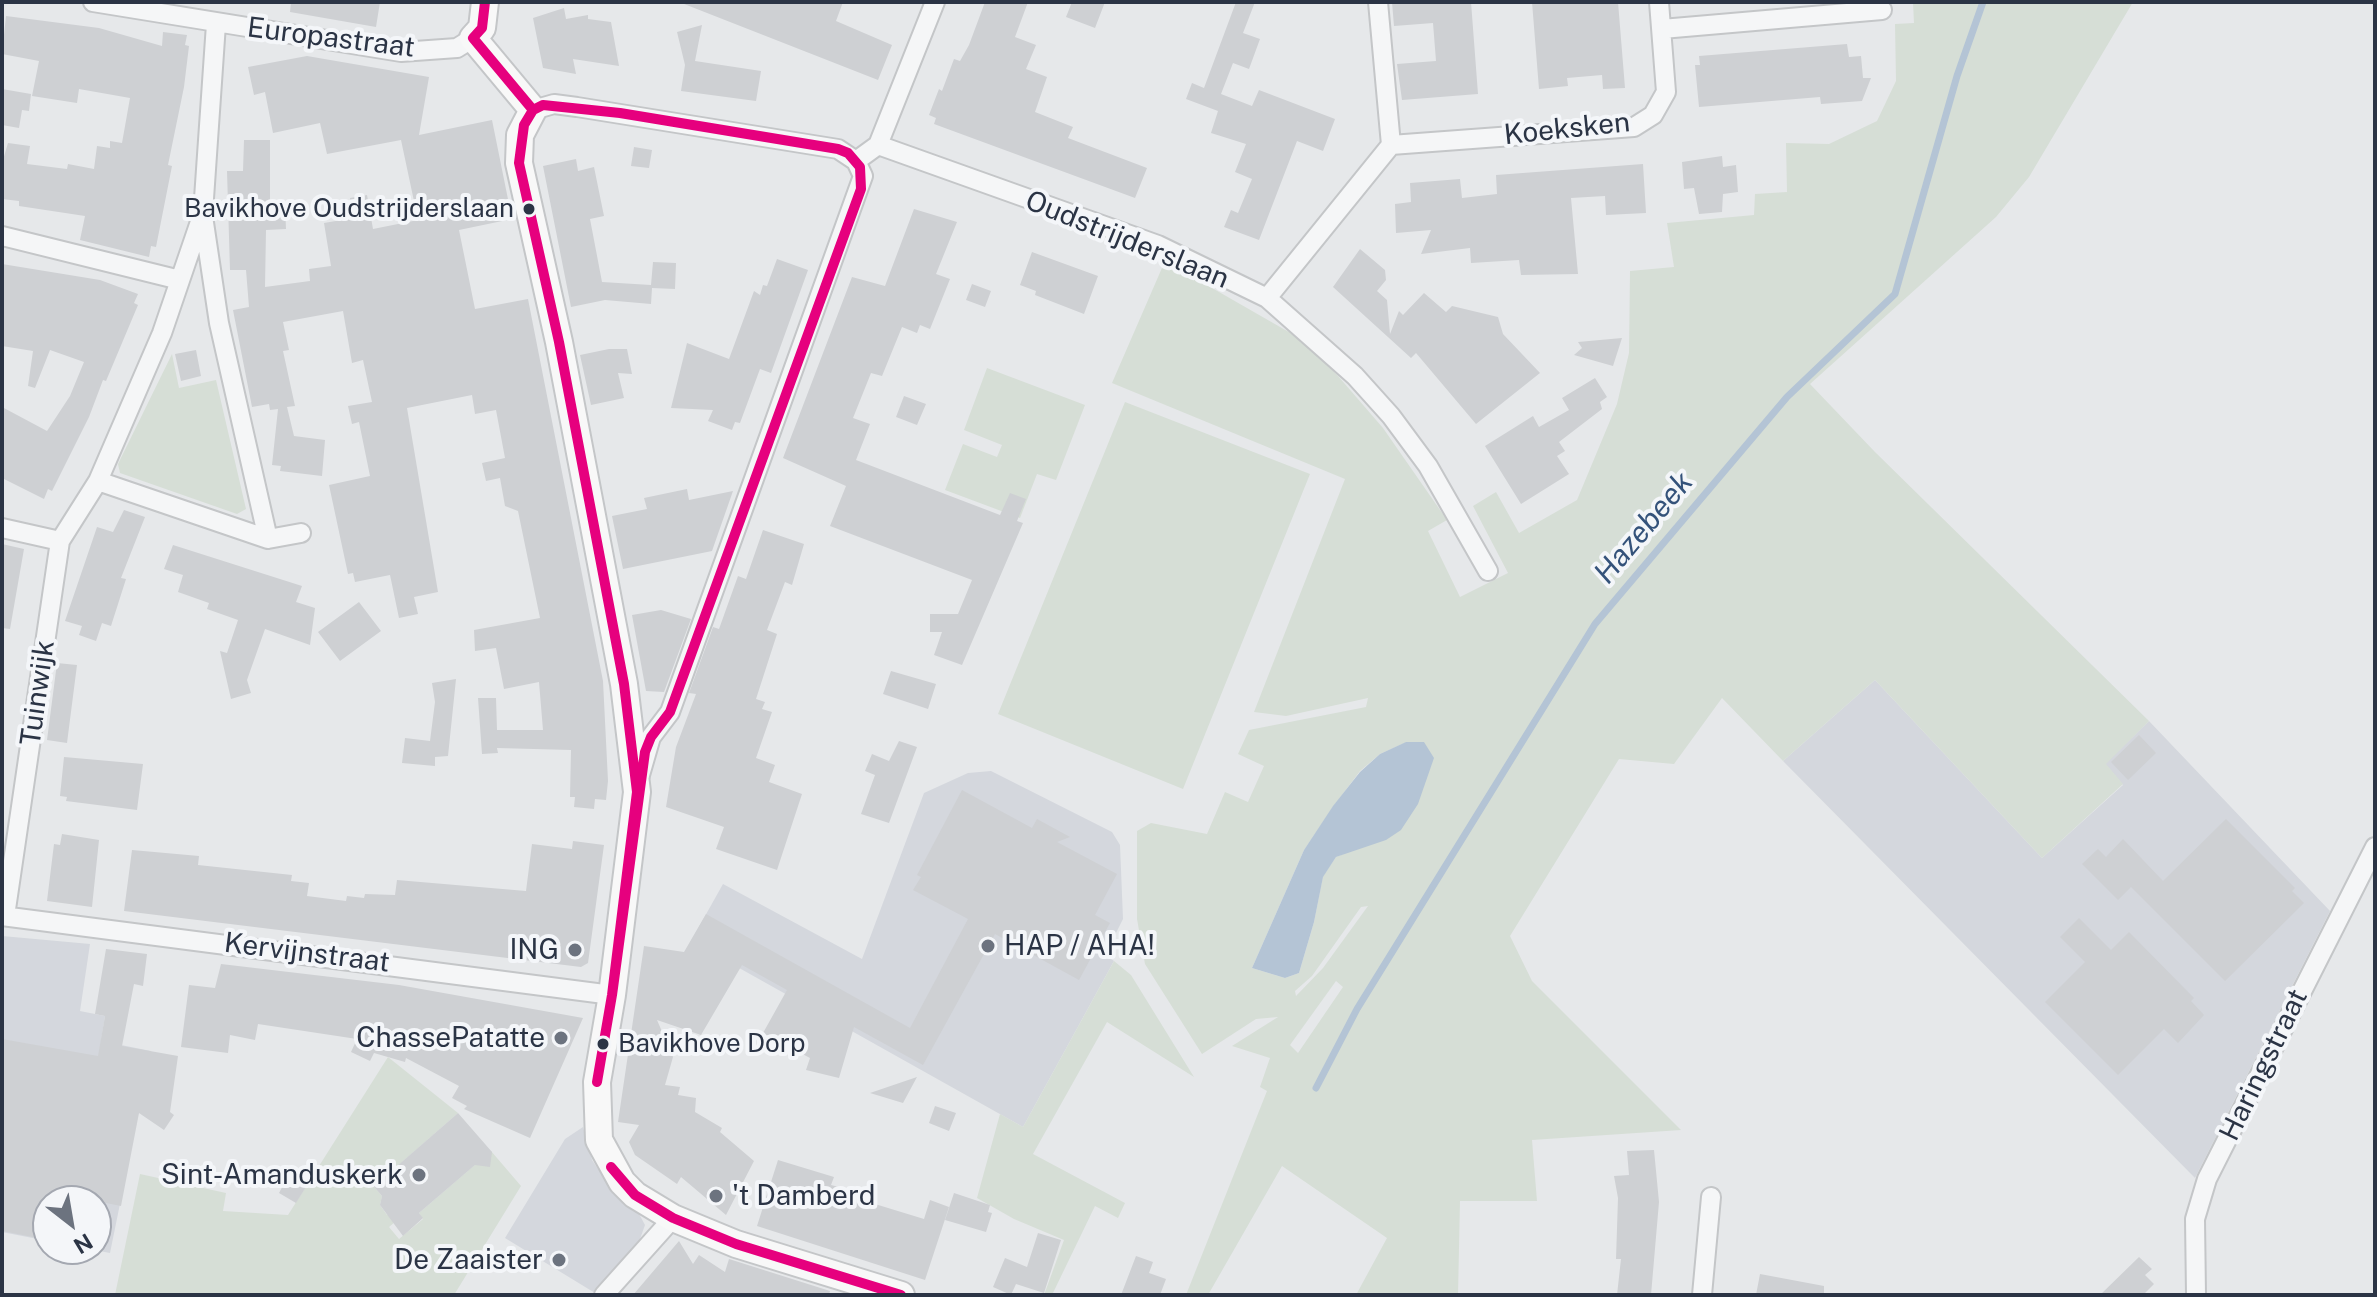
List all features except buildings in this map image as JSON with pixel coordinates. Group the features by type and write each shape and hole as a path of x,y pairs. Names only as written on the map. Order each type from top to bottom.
{"street":[{"name":"Europastraat","path":"93,2 401,52 457,48 473,38"},
{"path":"485,2 482,28 473,38 533,110"},
{"path":"856,161 878,145 935,2"},
{"path":"1267,298 1391,145 1378,2"},
{"name":"Koeksken","path":"1391,145 1634,127 1653,115 1666,92 1659,2"},
{"path":"1662,29 1882,10"},
{"name":"Tuinwijk","path":"216,24 203,213 219,323 268,539"},
{"path":"637,792 624,684 562,357 519,163 520,135 533,110 554,104 838,149 856,161 863,176 861,189 670,712 645,752 597,1082 599,1140 622,1182 635,1195 673,1218 736,1244 901,1295"},
{"name":"Oudstrijderslaan","path":"878,145 1158,245 1267,298 1355,376 1391,416 1428,466 1488,571"},
{"name":"Tuinwijk","path":"3,916 60,541 98,481 162,333 203,213"},
{"path":"2,236 180,280"},
{"path":"98,481 268,539 301,533"},
{"path":"2,528 60,541"},
{"path":"627,725 648,728 660,724"},
{"name":"Haringstraat","path":"2196,1295 2195,1219 2207,1179 2375,847"},
{"name":"Kervijnstraat","path":"3,916 612,995"},
{"path":"1702,1295 1711,1197"},
{"path":"604,1295 673,1218"}],"shaded area":[{"path":"1913,2 2133,2 2029,177 1996,217 1810,384 2149,721 2106,764 2123,784 2042,858 1875,680 1783,761 1722,698 1674,764 1619,759 1510,936 1532,981 1681,1130 1532,1140 1537,1201 1460,1201 1458,1295 1356,1295 1387,1238 1282,1166 1208,1295 1186,1295 1267,1091 1260,1087 1270,1058 1232,1046 1278,1017 1256,1019 1202,1054 1145,964 1137,919 1137,831 1151,823 1207,834 1225,792 1248,802 1264,766 1238,754 1249,730 1366,707 1368,698 1286,716 1254,712 1345,479 1112,383 1165,261 1301,339 1338,376 1383,428 1447,520 1428,531 1460,597 1508,573 1473,506 1496,492 1519,533 1577,500 1617,404 1629,353 1630,271 1674,267 1667,223 1754,215 1755,194 1787,192 1786,143 1829,144 1877,121 1896,81 1895,24 1914,23","holes":["1407,742 1424,742 1356,849 1336,857 1323,876 1299,973 1285,978 1252,968 1304,850 1333,807 1360,771 1380,754","1368,906 1323,968 1296,996 1295,991 1312,976 1361,907","1336,981 1343,987 1298,1053 1290,1045"]},
{"path":"172,354 179,388 216,380 246,509 237,514 120,473 118,464"},
{"path":"987,368 1085,405 1056,480 1037,474 1020,518 945,490 963,444 997,457 1002,445 964,430"},
{"path":"1125,402 1310,474 1183,789 998,714"},
{"path":"1875,680 2042,858 2123,785 2105,764 2149,721 2330,911 2195,1178 1783,761"},
{"name":"HAP / AHA!","path":"991,771 1112,832 1120,845 1123,919 1105,955 1114,961 1023,1127 691,941 723,884 862,959 924,793 968,773"},
{"path":"2,936 90,944 80,1011 105,1016 101,1041 151,1051 112,1243 112,1185 32,1185 32,1238 2,1232"},
{"path":"1114,961 1131,975 1194,1077 1107,1022 1033,1154 1125,1203 1118,1218 1095,1206 1052,1295 1044,1295 1064,1240 1014,1219 977,1198 1000,1114 1023,1127"},
{"path":"388,1057 458,1113 393,1170 387,1165 368,1180 382,1196 380,1205 387,1215 393,1214 395,1222 389,1227 399,1239 423,1219 419,1213 491,1151 521,1186 454,1295 115,1295 140,1174 226,1193 223,1211 288,1215"},
{"path":"583,1127 592,1160 612,1190 638,1212 645,1225 640,1239 595,1293 505,1238 565,1139"}],"water":[{"path":"1406,742 1424,742 1434,758 1418,804 1401,830 1386,840 1336,857 1323,877 1299,973 1285,978 1252,968 1304,850 1333,806 1360,772 1380,754"}],"waterway":[{"name":"Hazebeek","path":"1316,1088 1357,1009 1595,624 1787,397 1895,294 1957,76 1983,2"}],"transit line":[{"path":"485,2 482,28 473,38 533,110"},
{"path":"543,105 620,113 838,149 848,153 860,167 861,189 670,712 651,737 645,752 612,995 637,792 624,684 559,342 519,163 524,125 533,110 543,105"},
{"path":"597,1082 612,995"},
{"path":"611,1167 635,1195 673,1218"},
{"path":"673,1218 736,1244"},
{"path":"673,1218 736,1244"},
{"path":"736,1244 901,1295"}],"place":[{"name":"Bavikhove Oudstrijderslaan","path":"529,209"},
{"name":"HAP / AHA!","path":"988,946"},
{"name":"ING","path":"575,950"},
{"name":"ChassePatatte","path":"561,1038"},
{"name":"Bavikhove Dorp","path":"603,1044"},
{"name":"Sint-Amanduskerk","path":"419,1175"},
{"name":"'t Damberd","path":"716,1196"},
{"name":"De Zaaister","path":"559,1260"}]}
